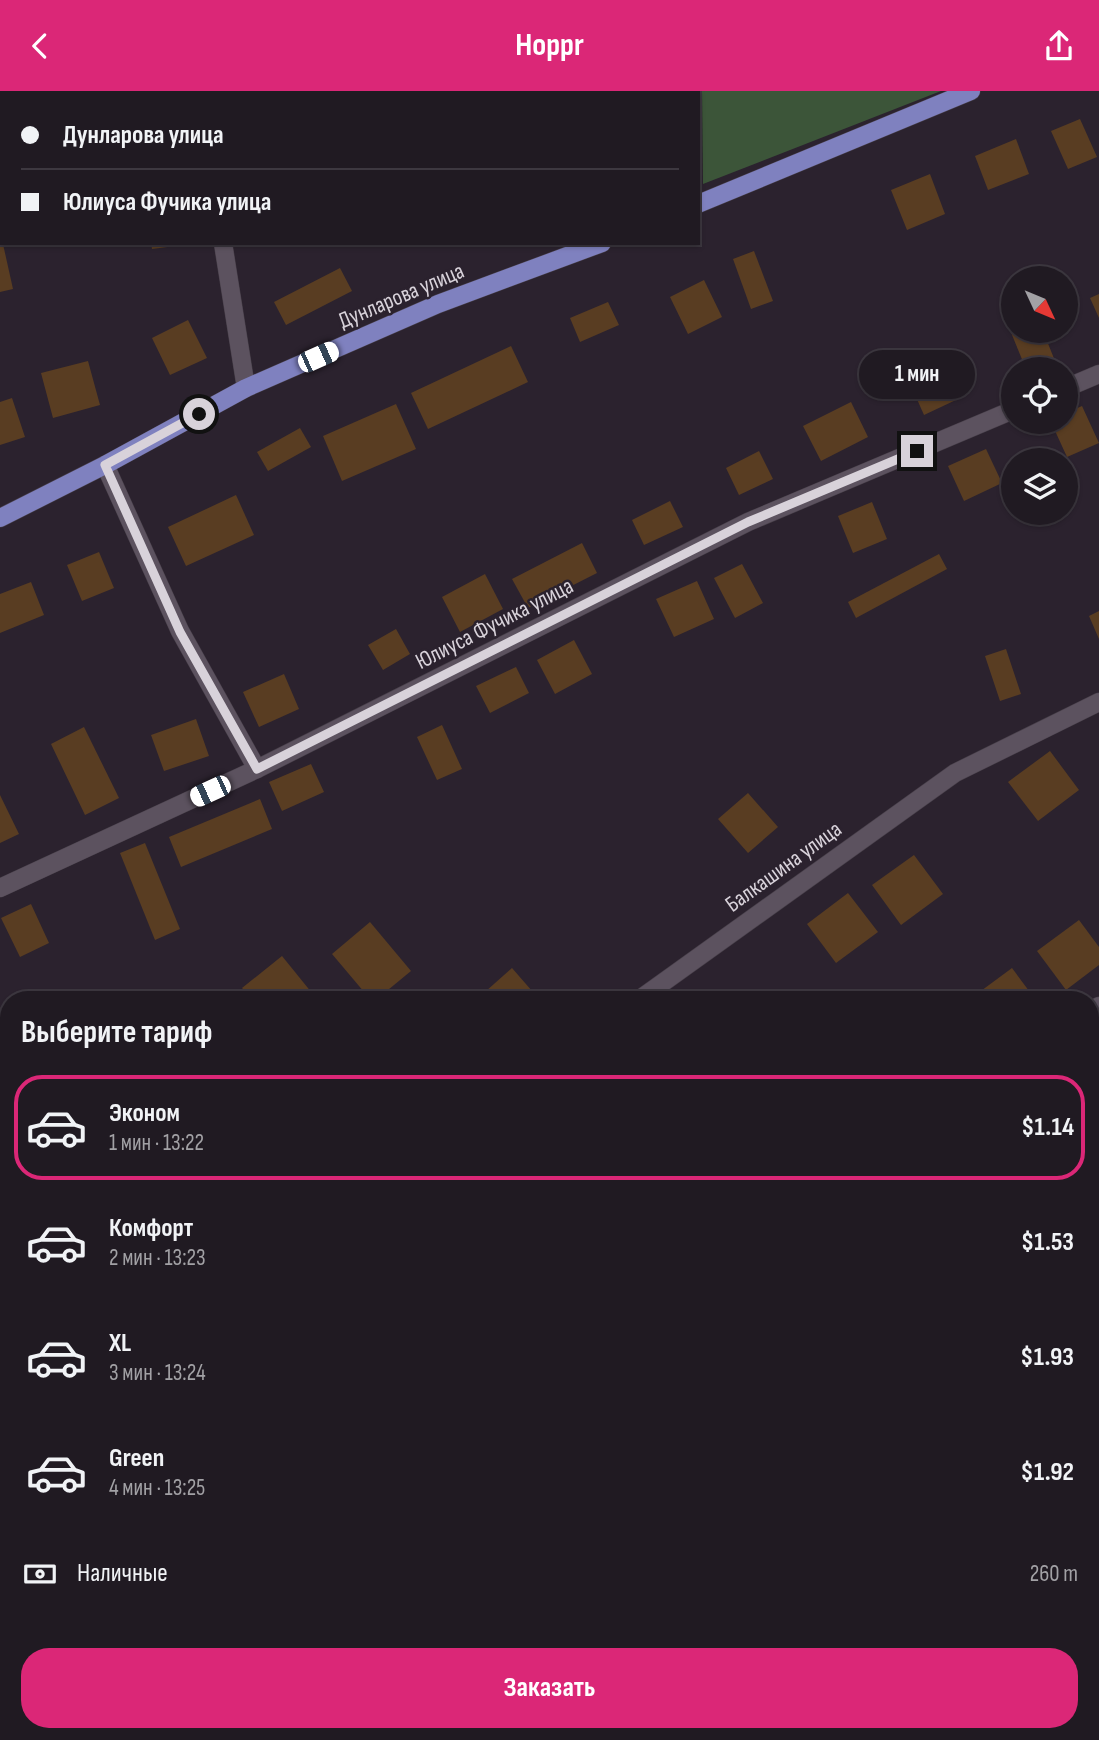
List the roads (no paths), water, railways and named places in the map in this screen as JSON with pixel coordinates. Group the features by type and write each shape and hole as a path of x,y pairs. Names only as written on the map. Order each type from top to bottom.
{"main road":[{"path":"700,203 971,91"},
{"name":"Дунларова улица","path":"0,518 105,465 246,388 438,304 596,245"}],"street":[{"path":"223,245 246,388"},
{"path":"1078,383 1099,374"},
{"name":"Юлиуса Фучика улица","path":"0,888 257,769 748,522 1001,416"},
{"path":"105,465 180,632 257,769"},
{"name":"Балкашина улица","path":"651,991 955,773 1099,702"}]}
